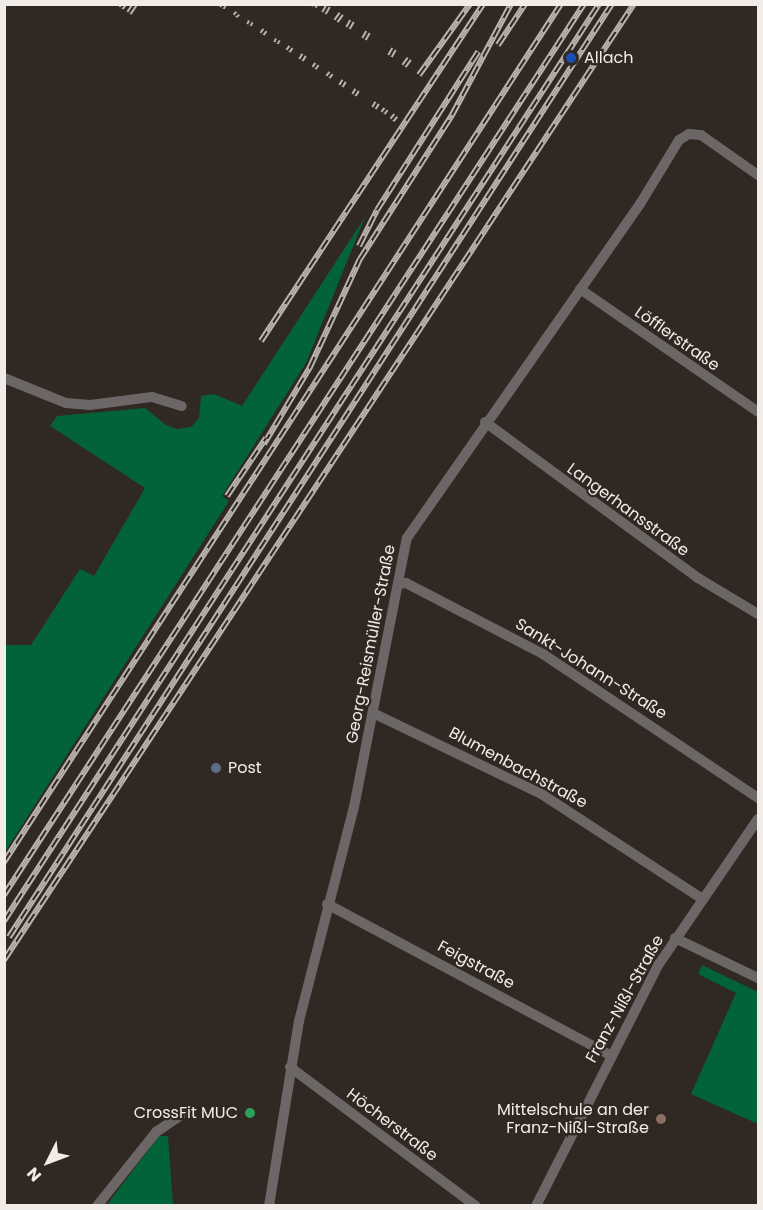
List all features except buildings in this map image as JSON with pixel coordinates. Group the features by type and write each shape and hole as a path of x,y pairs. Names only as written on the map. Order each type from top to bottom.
{"street":[{"name":"Georg-Reismüller-Straße","path":"269,1206 290,1067 327,904 375,714 407,538 485,422 580,289 679,140 692,133 703,136 759,176"},
{"name":"Löfflerstraße","path":"580,289 759,412"},
{"path":"4,378 66,403 90,405 152,397 182,406"},
{"name":"Langerhansstraße","path":"485,422 698,578 759,614"},
{"name":"Sankt-Johann-Straße","path":"399,585 406,583 543,654 759,798"},
{"name":"Blumenbachstraße","path":"375,714 543,795 701,898"},
{"name":"Franz-Nißl-Straße","path":"536,1206 610,1055 675,938 701,898 759,819"},
{"name":"Feigstraße","path":"327,904 610,1055"},
{"path":"675,938 759,978"},
{"name":"Höcherstraße","path":"290,1067 476,1206"},
{"path":"98,1206 156,1131 180,1116"}],"green space":[{"path":"365,217 306,363 222,496 229,501 5,852 5,645 31,645 80,569 94,576 145,488 50,426 57,416 145,408 166,425 177,429 191,427 199,418 201,396 214,394 242,406"},
{"path":"702,965 758,992 758,1124 691,1094 736,993 698,974"},
{"path":"159,1136 168,1136 173,1205 106,1206"}],"railway":[{"path":"121,8 124,4"},
{"path":"129,13 135,4"},
{"path":"222,8 224,4"},
{"path":"419,75 470,4"},
{"path":"261,341 483,4"},
{"path":"264,444 310,367 360,259 452,115 511,4"},
{"path":"498,45 525,4"},
{"path":"4,862 561,4"},
{"path":"4,895 584,4"},
{"path":"4,921 599,4"},
{"path":"9,937 612,4"},
{"path":"4,960 634,4"},
{"path":"324,13 328,6"},
{"path":"235,16 238,13"},
{"path":"336,21 341,14"},
{"path":"249,25 251,21"},
{"path":"348,28 352,21"},
{"path":"262,34 265,30"},
{"path":"364,39 368,32"},
{"path":"276,43 278,39"},
{"path":"288,51 291,47"},
{"path":"390,56 394,49"},
{"path":"359,246 377,210 478,52"},
{"path":"301,60 304,55"},
{"path":"404,66 409,59"},
{"path":"314,68 317,64"},
{"path":"328,77 331,73"},
{"path":"341,86 344,81"},
{"path":"354,95 357,90"},
{"path":"374,108 377,103"},
{"path":"383,113 386,109"},
{"path":"392,120 396,115"},
{"path":"227,496 266,438"}],"place":[{"name":"Allach","path":"571,58"},
{"name":"Post","path":"216,768"},
{"name":"CrossFit MUC","path":"250,1113"},
{"name":"Mittelschule an der Franz-Nißl-Straße","path":"661,1119"}]}
